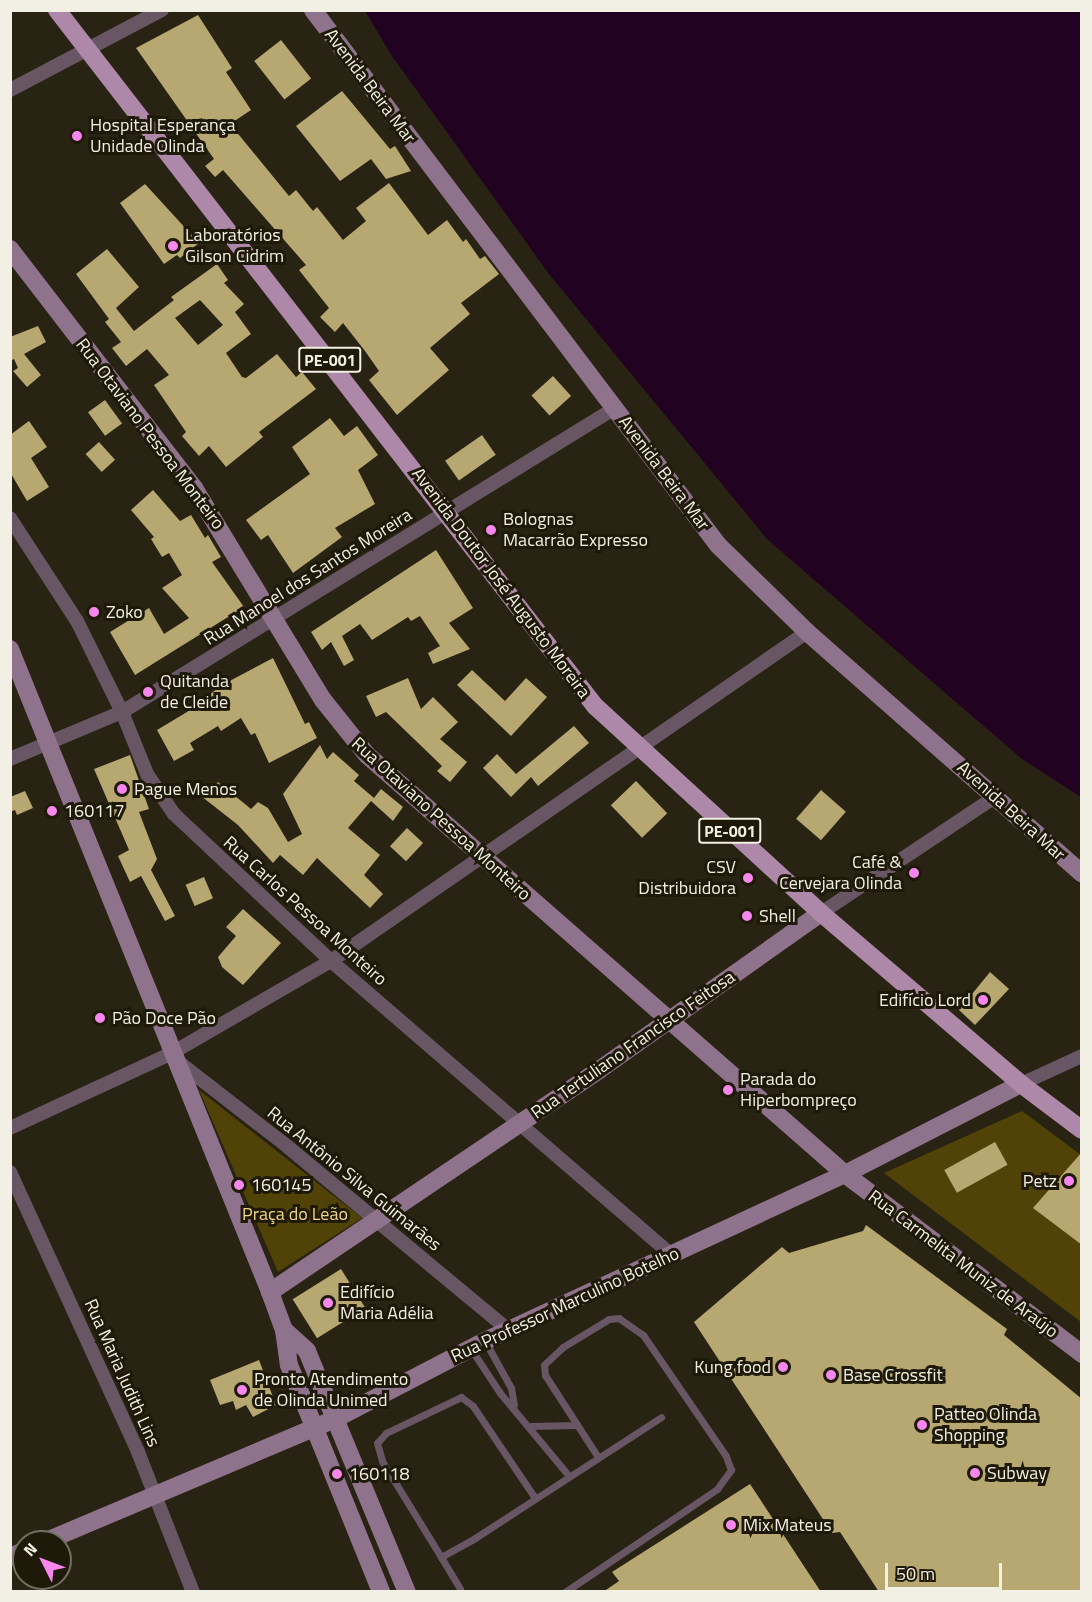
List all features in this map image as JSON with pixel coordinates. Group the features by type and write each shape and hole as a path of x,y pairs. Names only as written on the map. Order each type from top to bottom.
{"main road":[{"name":"Avenida Doutor José Augusto Moreira","path":"57,10 448,512 575,680 639,750 821,913 1021,1084"},
{"name":"PE-001","path":"1021,1084 1082,1130"}],"street":[{"path":"13,85 89,52 162,10"},
{"name":"Avenida Beira Mar","path":"313,10 718,545 807,632 1082,874"},
{"name":"Rua Otaviano Pessoa Monteiro","path":"10,249 194,488 346,732 480,857 670,1019 844,1174"},
{"name":"Rua Manoel dos Santos Moreira","path":"10,759 122,712 615,408"},
{"name":"Rua Carlos Pessoa Monteiro","path":"10,518 66,602 122,712 147,774 174,814 331,961 523,1122 672,1255"},
{"path":"10,1128 172,1055 331,961 807,632"},
{"path":"10,649 172,1055 270,1292 284,1330 289,1365 381,1592"},
{"name":"Rua Tertuliano Francisco Feitosa","path":"270,1292 375,1219 523,1122 821,913 995,797"},
{"name":"Rua Antônio Silva Guimarães","path":"172,1055 510,1330"},
{"name":"Rua Professor Marculino Botelho","path":"72,1530 335,1419 478,1345 844,1174 1021,1084 1082,1056"},
{"name":"Rua Maria Judith Lins","path":"10,1173 154,1494 193,1592"},
{"name":"Rua Carmelita Muniz de Araújo","path":"844,1174 1082,1354"},
{"path":"284,1330 307,1351 407,1592"}],"lane":[{"path":"564,1592 717,1490 731,1470 726,1456 643,1335 625,1319 614,1318 598,1325 552,1354 544,1365 545,1375 598,1457"},
{"path":"478,1345 511,1388 514,1405"},
{"path":"478,1345 500,1393 514,1405 569,1476"},
{"path":"460,1589 378,1454 377,1443 386,1433 452,1399 464,1398 535,1498"},
{"path":"441,1557 661,1417"},
{"path":"530,1426 576,1425"},
{"path":"395,1563 417,1592"}],"green space":[{"name":"Praça do Leão","path":"199,1090 362,1218 278,1272"},
{"path":"1022,1111 1081,1155 1081,1322 884,1173"}],"shaded area":[{"path":"365,11 1081,11 1081,797 1022,759 768,540 549,274 392,56"}],"building":[{"path":"198,15 232,68 226,72 251,110 230,124 289,196 296,190 313,211 317,207 343,240 366,221 356,208 389,183 428,235 447,220 463,242 466,239 480,259 485,256 499,274 461,303 470,314 430,348 449,370 397,415 369,380 379,371 343,323 335,332 320,317 329,308 299,270 306,265 223,170 215,177 205,166 214,159 136,48"},
{"path":"281,40 311,79 284,100 254,61"},
{"path":"342,91 390,149 395,146 411,171 386,179 371,159 340,181 296,126"},
{"path":"145,184 199,243 180,258 177,255 164,264 120,203"},
{"path":"107,249 139,287 116,308 134,331 174,300 171,297 217,264 228,280 224,283 244,304 235,312 251,334 226,353 242,377 246,378 277,354 296,377 302,372 316,389 259,432 263,437 226,467 209,446 199,456 182,436 186,432 154,385 169,375 147,349 126,366 112,348 121,342 105,322 109,319 76,274","holes":["200,300 223,325 198,345 175,318"]},
{"path":"38,326 46,342 24,354 41,375 27,387 13,371 18,368 14,359 10,361 10,337"},
{"path":"553,376 571,396 550,415 531,395"},
{"path":"105,400 122,423 105,436 88,412"},
{"path":"330,418 344,436 357,426 378,455 358,470 375,504 335,528 342,537 293,573 268,535 261,540 246,520 310,474 292,447"},
{"path":"29,421 47,447 31,458 49,487 27,501 10,472 10,435"},
{"path":"482,435 496,455 459,480 445,461"},
{"path":"99,442 115,460 102,472 86,454"},
{"path":"153,490 180,521 191,515 205,538 208,535 221,557 212,562 244,607 135,675 110,632 149,608 164,634 189,618 162,588 182,575 169,553 162,557 151,539 154,537 131,510"},
{"path":"436,550 473,608 449,623 470,649 433,664 428,653 440,646 420,616 411,621 408,617 372,640 360,624 342,636 354,660 344,666 331,642 322,650 311,632"},
{"path":"273,658 305,724 309,722 317,738 269,763 255,733 251,735 241,718 221,731 218,726 190,743 194,750 174,761 157,730 187,712 222,685"},
{"path":"472,670 505,701 526,678 547,697 511,736 457,685"},
{"path":"408,678 421,709 433,697 458,722 440,739 467,762 450,782 437,771 442,766 386,712 376,717 366,696"},
{"path":"574,726 589,743 538,786 531,777 511,797 483,768 497,754 516,774"},
{"path":"320,745 327,759 333,752 359,775 354,781 374,798 381,789 403,807 393,821 371,801 348,828 380,855 364,875 383,894 370,908 317,858 303,875 280,855 273,863 238,825 201,796 218,782 251,809 258,802 268,808 288,842 302,834 283,794"},
{"path":"130,755 149,809 139,812 157,859 151,870 175,916 165,921 141,876 130,882 118,856 129,850 94,769"},
{"path":"636,781 667,813 642,838 611,805"},
{"path":"821,790 846,812 821,840 796,819"},
{"path":"25,791 33,808 17,815 15,810 10,812 10,797"},
{"path":"407,828 423,843 406,861 390,846"},
{"path":"204,877 213,898 195,906 186,885"},
{"path":"243,909 281,943 243,985 222,967 218,957 236,936 226,927"},
{"name":"Edifício Lord","path":"990,972 1009,989 975,1025 959,1010"},
{"path":"995,1142 1008,1165 957,1193 944,1170"},
{"name":"Petz","path":"1082,1152 1082,1245 1033,1208"},
{"name":"Patteo Olinda Shopping","path":"866,1225 1007,1329 1004,1335 1082,1399 1082,1592 879,1592 840,1532 832,1533 694,1322 782,1247 789,1253 863,1231"},
{"name":"Edifício Maria Adélia","path":"341,1269 365,1308 317,1338 293,1299"},
{"name":"Pronto Atendimento de Olinda Unimed","path":"259,1360 276,1405 253,1417 246,1405 236,1410 233,1401 220,1405 210,1380"},
{"name":"Mix Mateus","path":"750,1484 821,1592 603,1592 619,1581 612,1572"}],"place":[{"name":"Hospital Esperança Unidade Olinda","path":"77,136"},
{"name":"Laboratórios Gilson Cidrim","path":"173,246"},
{"name":"Bolognas Macarrão Expresso","path":"491,530"},
{"name":"Zoko","path":"94,612"},
{"name":"Quitanda de Cleide","path":"148,692"},
{"name":"Pague Menos","path":"122,789"},
{"name":"160117","path":"52,811"},
{"name":"Café & Cervejara Olinda","path":"914,873"},
{"name":"CSV Distribuidora","path":"748,878"},
{"name":"Shell","path":"747,916"},
{"name":"Edifício Lord","path":"983,1000"},
{"name":"Pão Doce Pão","path":"100,1018"},
{"name":"Parada do Hiperbompreço","path":"728,1090"},
{"name":"Petz","path":"1069,1181"},
{"name":"160145","path":"239,1185"},
{"name":"Edifício Maria Adélia","path":"328,1303"},
{"name":"Kung food","path":"783,1367"},
{"name":"Base Crossfit","path":"831,1375"},
{"name":"Pronto Atendimento de Olinda Unimed","path":"242,1390"},
{"name":"Patteo Olinda Shopping","path":"922,1425"},
{"name":"Subway","path":"975,1473"},
{"name":"160118","path":"337,1474"},
{"name":"Mix Mateus","path":"731,1525"}]}
